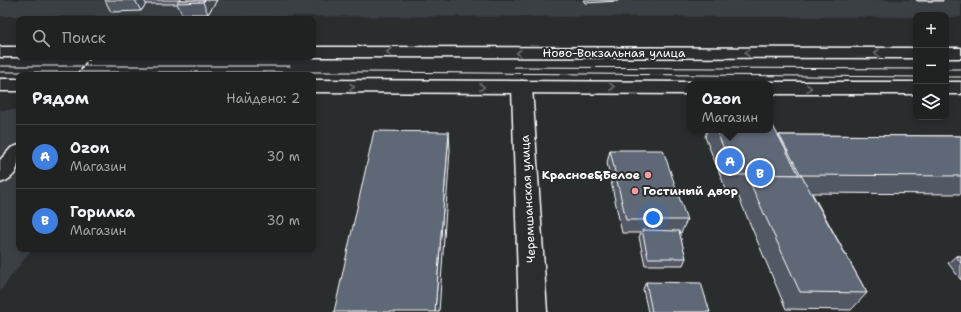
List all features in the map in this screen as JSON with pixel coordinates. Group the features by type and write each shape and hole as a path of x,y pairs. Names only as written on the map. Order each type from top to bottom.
{"main road":[{"path":"0,52 16,52"},
{"name":"Ново-Вокзальная улица","path":"316,52 913,53"},
{"path":"949,53 961,53"},
{"path":"0,85 16,86"},
{"path":"316,86 687,88"},
{"name":"Черемшанская улица","path":"522,87 533,312"},
{"path":"773,88 913,88"},
{"path":"949,88 961,88"},
{"path":"0,175 16,156"}],"path":[{"path":"79,72 88,60"}],"shaded area":[{"path":"0,0 961,0 961,17 949,17 949,12 913,12 913,17 0,16"},
{"path":"0,110 16,110 16,252 30,252 0,291"}],"building":[{"path":"179,0 205,0 203,2 177,3"},
{"path":"773,126 799,175 735,175 717,133 773,133"},
{"path":"374,131 449,132 435,312 334,312"},
{"path":"779,135 961,136 961,176 801,175"},
{"path":"610,150 663,150 687,220 626,220"},
{"path":"746,174 801,175 867,293 800,292"},
{"path":"642,230 679,231 686,258 648,258"},
{"path":"956,256 961,256 961,263"},
{"path":"646,282 701,283 710,312 652,312"}],"tram line":[{"path":"0,66 290,66"},
{"path":"514,67 913,69"},
{"path":"949,69 961,69"},
{"path":"0,72 370,72 913,77"},
{"path":"949,77 961,77"}],"place":[{"name":"Ozon","path":"730,161"},
{"name":"Горилка","path":"760,173"},
{"name":"Красное&Белое","path":"648,175"},
{"name":"Гостиный двор","path":"635,191"}]}
